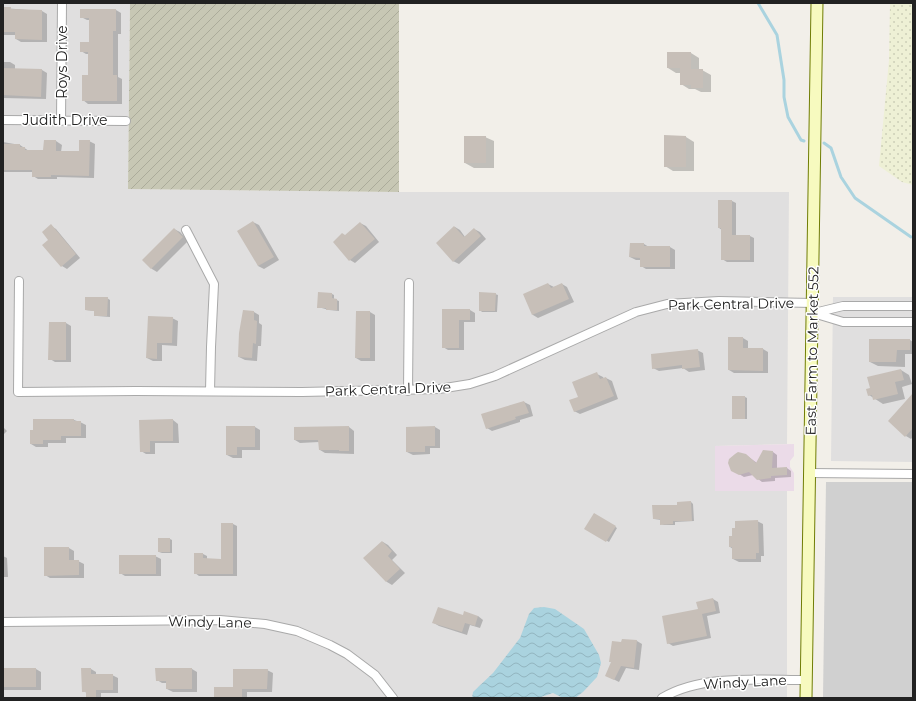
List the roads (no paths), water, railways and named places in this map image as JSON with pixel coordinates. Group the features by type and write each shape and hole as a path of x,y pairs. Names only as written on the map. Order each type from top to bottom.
{"main road":[{"name":"East Farm to Market 552","path":"806,698 817,3"}],"street":[{"name":"Roys Drive","path":"61,120 62,3"},
{"name":"Judith Drive","path":"3,120 126,121"},
{"path":"186,230 214,284 210,391"},
{"name":"Park Central Drive","path":"19,281 18,392 439,390 470,384 495,376 636,312 667,304 719,301 813,308"},
{"path":"408,391 409,283"},
{"path":"813,308 843,306 913,306"},
{"path":"813,308 843,322 913,322"},
{"path":"810,473 913,474"},
{"name":"Windy Lane","path":"3,622 220,620 265,624 297,631 347,654 375,675 393,698"},
{"name":"Windy Lane","path":"662,698 674,691 698,684 729,680 806,680"}],"water":[{"path":"544,607 555,609 584,629 599,655 601,663 597,677 575,698 563,698 553,693 538,698 472,698 473,692 493,673 520,638 529,614 534,608"}],"waterway":[{"path":"758,3 777,35 784,80 784,97 788,117 801,140 804,141"},
{"path":"824,143 831,148 841,177 855,198 911,237"}]}
